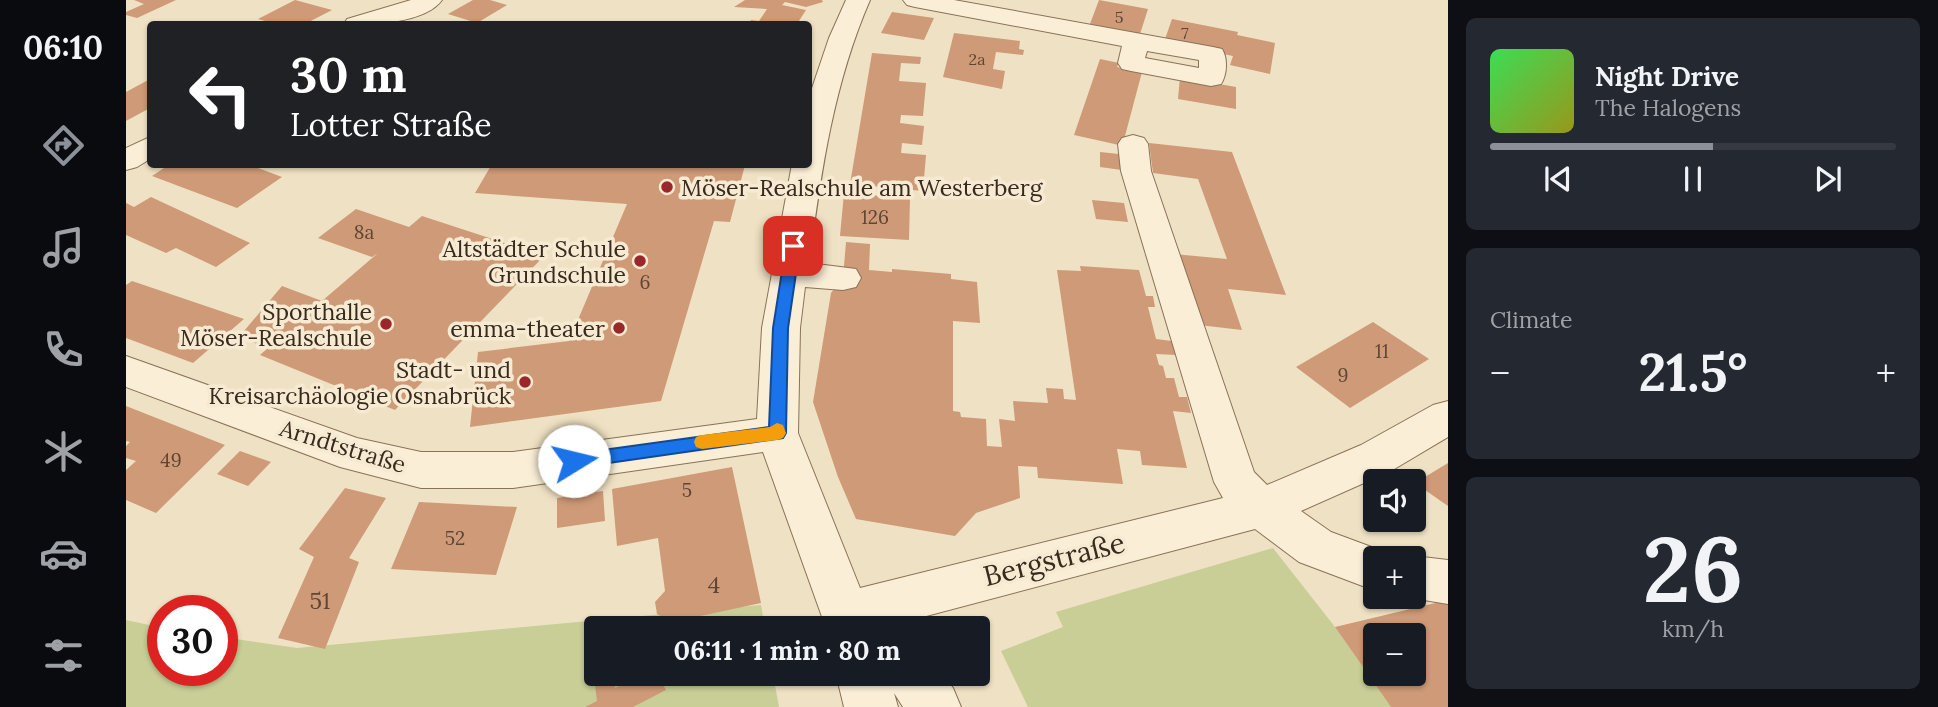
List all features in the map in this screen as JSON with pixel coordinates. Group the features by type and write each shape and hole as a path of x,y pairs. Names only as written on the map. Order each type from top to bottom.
{"street":[{"path":"367,21 409,10 430,0"},
{"path":"812,145 827,83 846,23 858,0"},
{"path":"915,0 1136,41"},
{"path":"1133,144 1136,171 1236,482 1261,508 1315,547 1363,565"},
{"path":"126,160 147,148"},
{"path":"807,168 780,328 777,433 851,616"},
{"path":"789,273 843,278"},
{"name":"Arndtstraße","path":"126,371 355,455 421,470 513,470 777,433"},
{"name":"Bergstraße","path":"871,616 919,594 1261,508 1376,458 1448,417"},
{"path":"1426,579 1448,582"},
{"path":"865,686 870,707"},
{"path":"919,686 934,707"}],"green space":[{"path":"1273,548 1363,667 1363,686 1376,686 1391,707 1028,707 1001,651 1063,627 1056,612"},
{"path":"761,605 763,616 642,616"},
{"path":"126,620 147,625 147,686 238,686 238,639 297,648 584,621 584,686 775,686 779,707 126,707"}],"building":[{"path":"134,0 176,0 137,18 126,15 126,12 144,4"},
{"path":"295,0 332,10 311,21 258,19"},
{"path":"473,0 490,0 507,5 480,21 448,14"},
{"path":"745,0 823,2 806,7 785,2 782,5 806,10 799,21 759,21 767,9 734,7"},
{"path":"1099,0 1148,9 1140,34 1090,24"},
{"path":"892,12 934,18 924,40 881,33"},
{"path":"1172,19 1238,32 1237,35 1275,43 1270,74 1230,65 1233,56 1164,42"},
{"path":"954,33 1020,41 1019,49 1024,50 1023,55 996,52 993,69 1005,71 1002,89 943,77"},
{"path":"872,53 921,57 920,64 901,63 899,81 926,83 923,116 901,115 900,123 924,126 922,145 902,143 901,153 926,155 923,191 850,184"},
{"path":"1100,59 1119,63 1117,67 1142,72 1125,136 1131,137 1128,147 1074,135"},
{"path":"1180,77 1236,87 1236,109 1178,99"},
{"path":"147,81 147,110 126,121 126,92"},
{"path":"1149,143 1232,152 1286,295 1228,289 1242,330 1199,325 1174,254 1227,259 1198,179 1153,173"},
{"path":"1100,152 1128,155 1129,171 1100,167"},
{"path":"164,168 258,168 282,177 237,208 152,176"},
{"path":"490,168 744,168 730,222 714,221 661,401 470,427 478,352 569,341 627,204 475,193"},
{"path":"844,193 910,198 909,240 840,236"},
{"path":"151,197 250,243 216,267 176,248 166,253 126,235 126,203 134,207"},
{"path":"1092,200 1124,203 1128,222 1096,219"},
{"name":"Sporthalle Möser-Realschule","path":"356,209 409,227 422,216 544,256 395,410 260,355 268,348 239,337 282,286 322,301 378,253 372,257 318,238"},
{"path":"846,242 870,244 869,270 892,272 892,269 951,274 951,279 977,282 980,323 953,321 953,411 960,412 961,417 986,419 987,446 1002,447 999,419 1015,421 1013,401 1048,403 1046,388 1063,389 1064,399 1076,400 1057,270 1081,271 1080,266 1139,270 1146,296 1153,296 1155,307 1148,307 1156,339 1172,341 1176,355 1156,354 1159,365 1163,366 1166,378 1174,378 1179,397 1187,397 1191,413 1173,411 1187,468 1142,465 1140,451 1117,449 1123,484 1038,478 1037,467 1018,466 1020,498 976,513 955,536 856,519 838,477 813,402 831,293 843,278"},
{"path":"132,281 244,319 193,363 126,338 126,285"},
{"path":"1373,322 1429,359 1350,408 1296,367"},
{"path":"126,406 225,445 156,513 126,500 126,470 136,461 126,458 126,446 130,442 126,441"},
{"path":"240,451 271,462 248,486 217,474"},
{"path":"1448,463 1448,506 1426,491 1426,476"},
{"path":"732,467 761,603 700,616 657,614 655,602 665,591 658,538 617,546 612,489"},
{"path":"345,488 386,498 349,558 359,562 325,649 278,638 314,557 299,549"},
{"path":"603,491 605,521 557,528 557,498"},
{"path":"419,502 517,507 496,575 391,569"},
{"path":"1448,600 1448,707 1391,707 1376,686 1426,686 1426,623 1363,623 1363,667 1335,627 1410,609 1426,609 1426,605"},
{"path":"595,686 664,686 666,690 633,707 585,707 597,701"}],"slow traffic":[{"path":"702,442 777,433 777,430"}],"place":[{"name":"Möser-Realschule am Westerberg","path":"667,187"},
{"name":"Altstädter Schule Grundschule","path":"640,261"},
{"name":"Sporthalle Möser-Realschule","path":"386,324"},
{"name":"emma-theater","path":"619,328"},
{"name":"Stadt- und Kreisarchäologie Osnabrück","path":"525,382"}],"route":[{"path":"574,461 777,433 776,393 780,328 793,246"}]}
